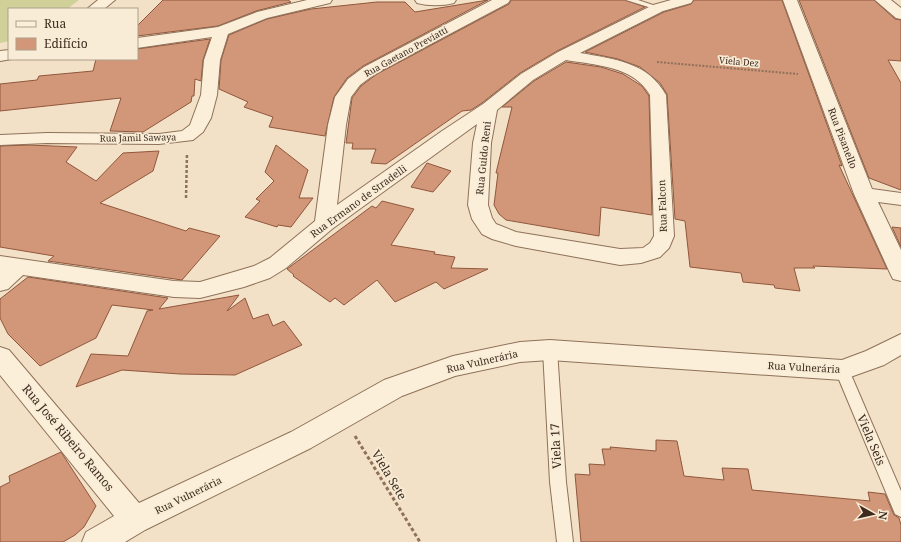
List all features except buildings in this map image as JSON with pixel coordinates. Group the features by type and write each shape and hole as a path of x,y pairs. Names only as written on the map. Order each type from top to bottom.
{"street":[{"path":"96,8 108,0"},
{"path":"138,43 222,32 262,15 325,0"},
{"path":"422,0 449,0"},
{"name":"Rua Gaetano Previatti","path":"325,224 338,118 343,98 354,82 370,70 503,0"},
{"name":"Rua Ermano de Stradelli","path":"10,265 151,287 200,290 262,272 278,263 325,224 448,135 489,108 527,77 564,55 658,8 686,0"},
{"name":"Rua Pisanello","path":"790,0 864,194 901,273"},
{"path":"882,0 901,15"},
{"name":"Rua Jamil Sawaya","path":"0,140 47,138 159,139 187,136 197,128 202,118 209,95 212,60 222,32"},
{"name":"Rua Falcon","path":"489,229 499,234 516,239 620,257 636,256 654,252 662,246 664,236 658,95 655,87 641,73 630,69 564,55"},
{"name":"Rua Guido Reni","path":"489,108 482,143 478,205 482,219 489,229"},
{"path":"864,194 901,198"},
{"path":"0,283 10,265"},
{"name":"Rua Vulnerária","path":"97,542 136,520 294,444 394,388 453,366 520,352 550,350 842,370 875,358 901,344"},
{"name":"Rua José Ribeiro Ramos","path":"0,357 136,520"}],"lane":[{"path":"630,0 658,8"},
{"name":"Viela 17","path":"550,350 558,482 565,542"},
{"name":"Viela Seis","path":"842,370 901,509"}],"path":[{"name":"Viela Dez","path":"657,62 820,76"},
{"path":"186,198 187,136"},
{"name":"Viela Sete","path":"344,416 420,542"}],"green space":[{"path":"0,0 79,0 68,8 8,8 8,41 0,43"}]}
